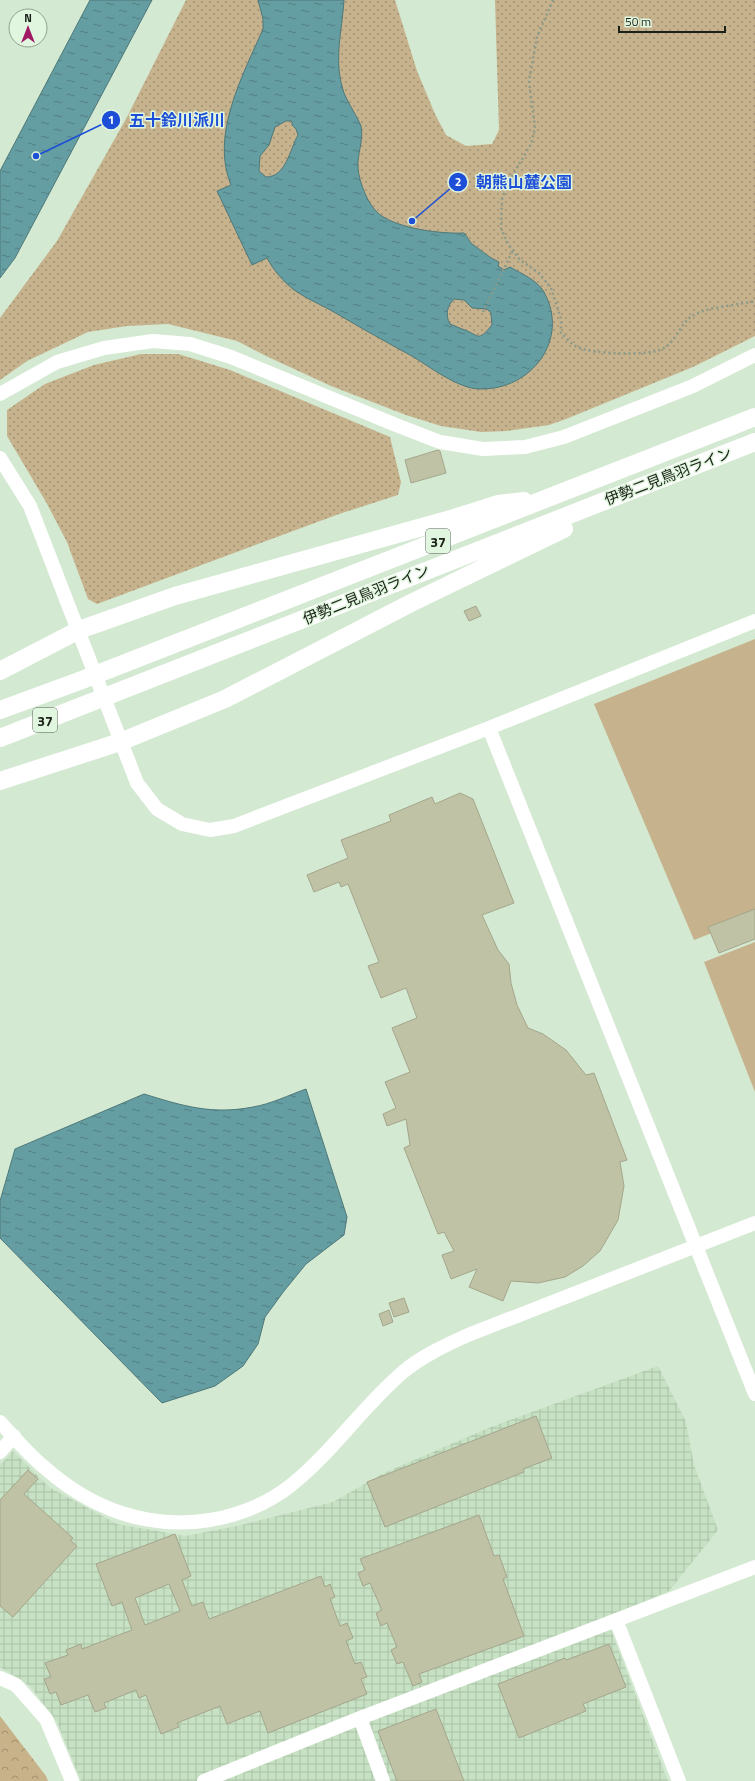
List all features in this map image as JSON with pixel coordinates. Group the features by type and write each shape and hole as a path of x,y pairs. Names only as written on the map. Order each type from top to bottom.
{"main road":[{"name":"伊勢二見鳥羽ライン","path":"0,710 82,680 755,417"},
{"name":"伊勢二見鳥羽ライン","path":"0,738 755,442"},
{"path":"0,780 120,742 225,699 418,599 548,536 598,515 672,474"},
{"path":"0,671 79,630 175,596 451,519 498,504 548,498"}],"street":[{"path":"0,394 57,362 104,348 154,341 190,344 231,357 440,442 483,449 525,447 564,437 693,386 755,355"},
{"path":"0,458 30,506 137,783 157,809 182,824 210,830 234,826 489,728 755,621"},
{"path":"489,728 755,1394"},
{"path":"0,1422 44,1467 65,1484 88,1499 111,1510 133,1517 165,1523 193,1523 240,1513 259,1505 290,1486 314,1463 379,1394 404,1371 423,1358 468,1335 755,1223"},
{"path":"0,1452 14,1436"},
{"path":"204,1781 360,1718 755,1567"},
{"path":"616,1620 679,1781"},
{"path":"0,1678 16,1685 46,1719 72,1781"},
{"path":"360,1718 383,1781"}],"path":[{"path":"553,0 537,37 529,81 535,128 531,144 508,183 502,199 501,228 520,260 540,273 551,288 561,319 561,333 577,347 610,354 624,352 645,354 665,348 692,316 711,310 755,301"},
{"path":"483,312 513,250"}],"shaded area":[{"path":"186,0 395,0 417,71 435,114 446,135 466,146 492,144 499,130 495,0 755,0 755,336 693,367 566,419 549,425 507,431 481,432 441,426 406,415 331,386 237,341 168,324 127,326 88,332 27,361 0,380 0,318 57,241 126,119"},
{"path":"141,354 178,354 230,370 390,437 401,482 398,495 339,514 97,604 88,599 67,542 46,502 7,436 7,410 45,384 94,365"},
{"path":"755,639 755,916 694,940 594,704"},
{"path":"755,942 755,1092 704,962"},
{"path":"658,1366 686,1422 694,1465 718,1530 669,1591 606,1617 668,1781 81,1781 57,1722 30,1686 0,1667 0,1465 13,1451 49,1487 117,1524 185,1536 237,1526 333,1502 384,1473 491,1427"}],"green space":[{"path":"0,1716 46,1776 48,1781 0,1781"}],"water":[{"path":"90,0 152,0 15,258 0,278 0,171"},
{"path":"258,0 344,0 339,46 339,69 344,93 361,126 362,136 358,158 358,168 362,186 371,205 379,214 387,219 408,227 444,233 464,233 472,244 499,262 498,266 504,270 510,267 529,278 541,288 551,310 552,327 549,344 541,358 530,371 516,381 499,387 480,389 462,385 334,312 299,294 282,279 267,258 252,265 217,191 231,185 226,166 224,146 227,126 239,85 263,29 263,19","holes":["286,121 292,121 292,125 296,129 298,135 283,167 273,176 266,177 259,171 260,156 269,145 275,127","454,299 464,300 472,308 487,309 491,313 492,325 484,334 478,336 450,324 448,311"]},
{"path":"306,1089 347,1217 344,1235 306,1264 284,1291 265,1317 258,1344 243,1366 215,1386 162,1403 0,1238 0,1201 15,1149 144,1094 198,1108 224,1110 260,1106"}],"building":[{"path":"438,450 440,451 446,473 411,483 405,460"},
{"path":"476,606 481,616 469,621 464,611"},
{"path":"460,793 473,799 514,903 482,915 498,950 509,964 511,983 517,1005 528,1028 543,1034 566,1050 586,1075 594,1073 627,1160 620,1162 624,1186 618,1220 600,1251 583,1266 565,1277 538,1283 511,1281 503,1301 469,1287 477,1269 451,1279 442,1255 454,1251 444,1232 438,1234 404,1148 410,1145 406,1119 387,1126 383,1114 396,1108 385,1082 410,1072 392,1028 417,1018 406,988 381,998 368,966 379,962 348,884 341,887 339,882 314,892 307,875 348,858 341,840 391,821 389,815 432,797 435,804"},
{"path":"755,909 755,939 719,953 708,927"},
{"path":"404,1298 409,1312 394,1317 389,1303"},
{"path":"389,1310 393,1322 383,1326 379,1314"},
{"path":"536,1416 552,1458 523,1469 524,1472 385,1527 367,1482"},
{"path":"28,1470 38,1479 24,1494 73,1538 70,1540 77,1546 13,1617 0,1606 0,1500"},
{"path":"479,1515 494,1556 499,1555 507,1577 503,1579 524,1636 419,1674 422,1682 413,1686 403,1662 397,1664 391,1650 397,1647 387,1623 381,1626 376,1613 382,1610 370,1583 363,1586 358,1573 365,1570 360,1559"},
{"path":"175,1534 191,1576 182,1580 192,1606 203,1602 209,1619 321,1576 325,1587 330,1584 335,1597 330,1599 340,1626 347,1623 353,1638 346,1641 355,1664 361,1662 367,1677 361,1679 367,1694 268,1733 260,1711 227,1724 220,1706 177,1723 179,1727 161,1734 146,1695 139,1698 136,1690 104,1703 106,1708 95,1712 88,1695 61,1705 56,1692 50,1694 44,1679 51,1677 45,1663 68,1655 66,1650 81,1644 82,1649 132,1630 122,1602 112,1606 96,1564","holes":["169,1584 180,1611 145,1625 135,1598"]},
{"path":"609,1644 626,1687 583,1704 586,1711 519,1738 498,1684 565,1658 566,1660"},
{"path":"436,1709 464,1781 397,1781 378,1731"}],"place":[{"name":"五十鈴川派川","path":"36,156"},
{"name":"朝熊山麓公園","path":"412,221"}]}
